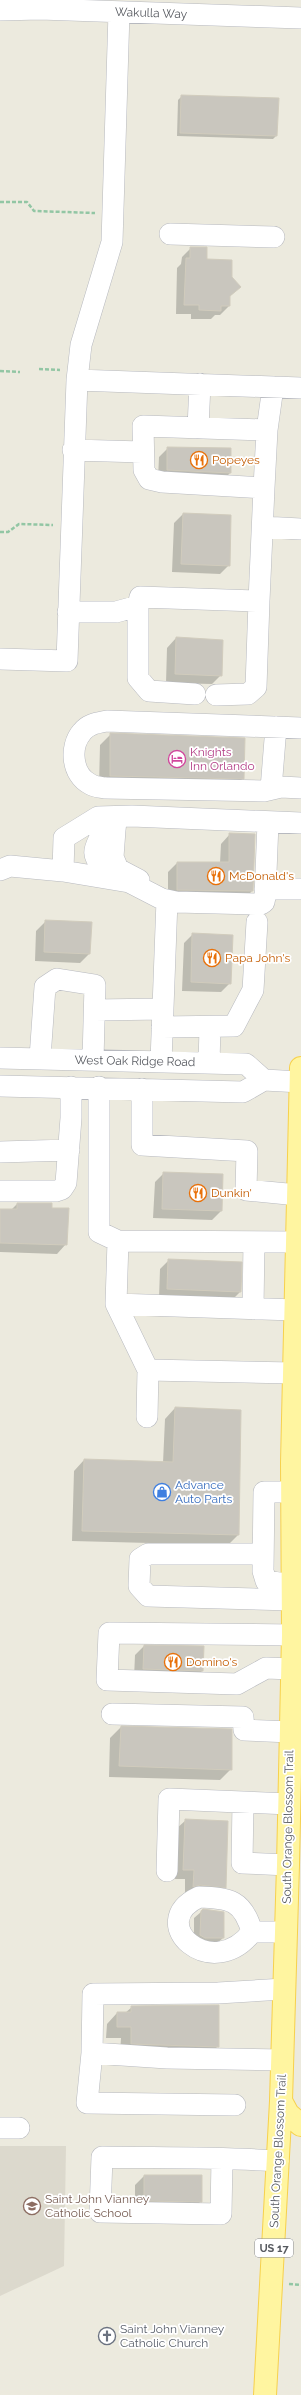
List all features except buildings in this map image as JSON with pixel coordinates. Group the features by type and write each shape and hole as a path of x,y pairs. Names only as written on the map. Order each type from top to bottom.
{"main road":[{"name":"South Orange Blossom Trail","path":"265,2395 281,2101 288,1865 293,1635 292,1492 301,1068"},
{"path":"281,2101 288,2114 301,2125"}],"street":[{"name":"Wakulla Way","path":"0,10 40,9 119,12 244,8 301,18"},
{"path":"0,659 67,661 73,450 70,372 81,345 112,242 119,12"},
{"path":"170,234 274,237"},
{"path":"70,372 200,384 301,388"},
{"path":"198,428 200,384"},
{"path":"216,695 248,694 256,687 267,430 273,387"},
{"path":"264,488 162,482 149,479 144,470 142,452 143,426 267,430"},
{"path":"73,450 142,452"},
{"path":"263,527 301,529"},
{"path":"195,694 149,691 138,678 138,606 140,597 259,601"},
{"path":"68,612 116,612 138,606"},
{"path":"301,728 107,721 91,724 81,732 76,743 73,756 76,769 83,778 90,784 105,788 264,791 271,789 301,788"},
{"path":"271,789 276,727"},
{"path":"63,871 64,838 98,817 116,823 301,823"},
{"path":"116,823 114,857 118,869 157,890 170,894 265,893 301,889"},
{"path":"0,870 10,866 63,871 129,882 167,900 176,902 261,904 264,902 265,893 268,823"},
{"path":"161,1062 167,900"},
{"path":"95,1010 163,1018 210,1028 234,1026 253,990 257,922"},
{"path":"40,1058 45,987 57,980 96,985 93,1060"},
{"path":"209,1063 210,1028"},
{"name":"West Oak Ridge Road","path":"1,1056 246,1064 264,1080"},
{"path":"0,1086 99,1087 243,1092 264,1080 301,1082"},
{"path":"0,1191 56,1191 62,1189 66,1183 71,1087"},
{"path":"99,1087 99,1232 118,1241 297,1242"},
{"path":"142,1089 142,1145 247,1150 246,1190 298,1195"},
{"path":"0,1152 68,1150"},
{"path":"118,1241 116,1304 148,1370 147,1417"},
{"path":"253,1308 254,1242"},
{"path":"116,1304 295,1310"},
{"path":"148,1370 294,1373"},
{"path":"292,1492 264,1492 263,1554 263,1571 266,1581 292,1593"},
{"path":"263,1554 148,1554 140,1559 139,1586 148,1596 292,1593"},
{"path":"292,1669 266,1668 237,1684 107,1680 108,1634 293,1635"},
{"path":"112,1714 244,1717 244,1730 291,1732"},
{"path":"167,1871 169,1799 289,1804"},
{"path":"243,1802 242,1863 288,1865"},
{"path":"252,1932 286,1932"},
{"path":"235,2105 87,2104 92,2053 93,1994 218,1993 284,1990"},
{"path":"92,2053 167,2058 282,2060"},
{"path":"222,2159 221,2214 100,2212 102,2157 222,2159 278,2161"}],"path":[{"path":"0,202 27,202 34,211 102,213"},
{"path":"39,369 63,370 70,372"},
{"path":"0,371 20,372"},
{"path":"0,532 8,532 19,524 71,526"}],"shaded area":[{"name":"Saint John Vianney Catholic School","path":"0,2146 66,2146 64,2266 0,2296"}],"place":[{"name":"Popeyes","path":"199,460"},
{"name":"Knights Inn Orlando","path":"177,759"},
{"name":"McDonald's","path":"216,876"},
{"name":"Papa John's","path":"212,958"},
{"name":"Dunkin'","path":"198,1193"},
{"name":"Advance Auto Parts","path":"162,1492"},
{"name":"Domino's","path":"173,1662"},
{"name":"Saint John Vianney Catholic School","path":"32,2206"},
{"name":"Saint John Vianney Catholic Church","path":"107,2336"}]}
